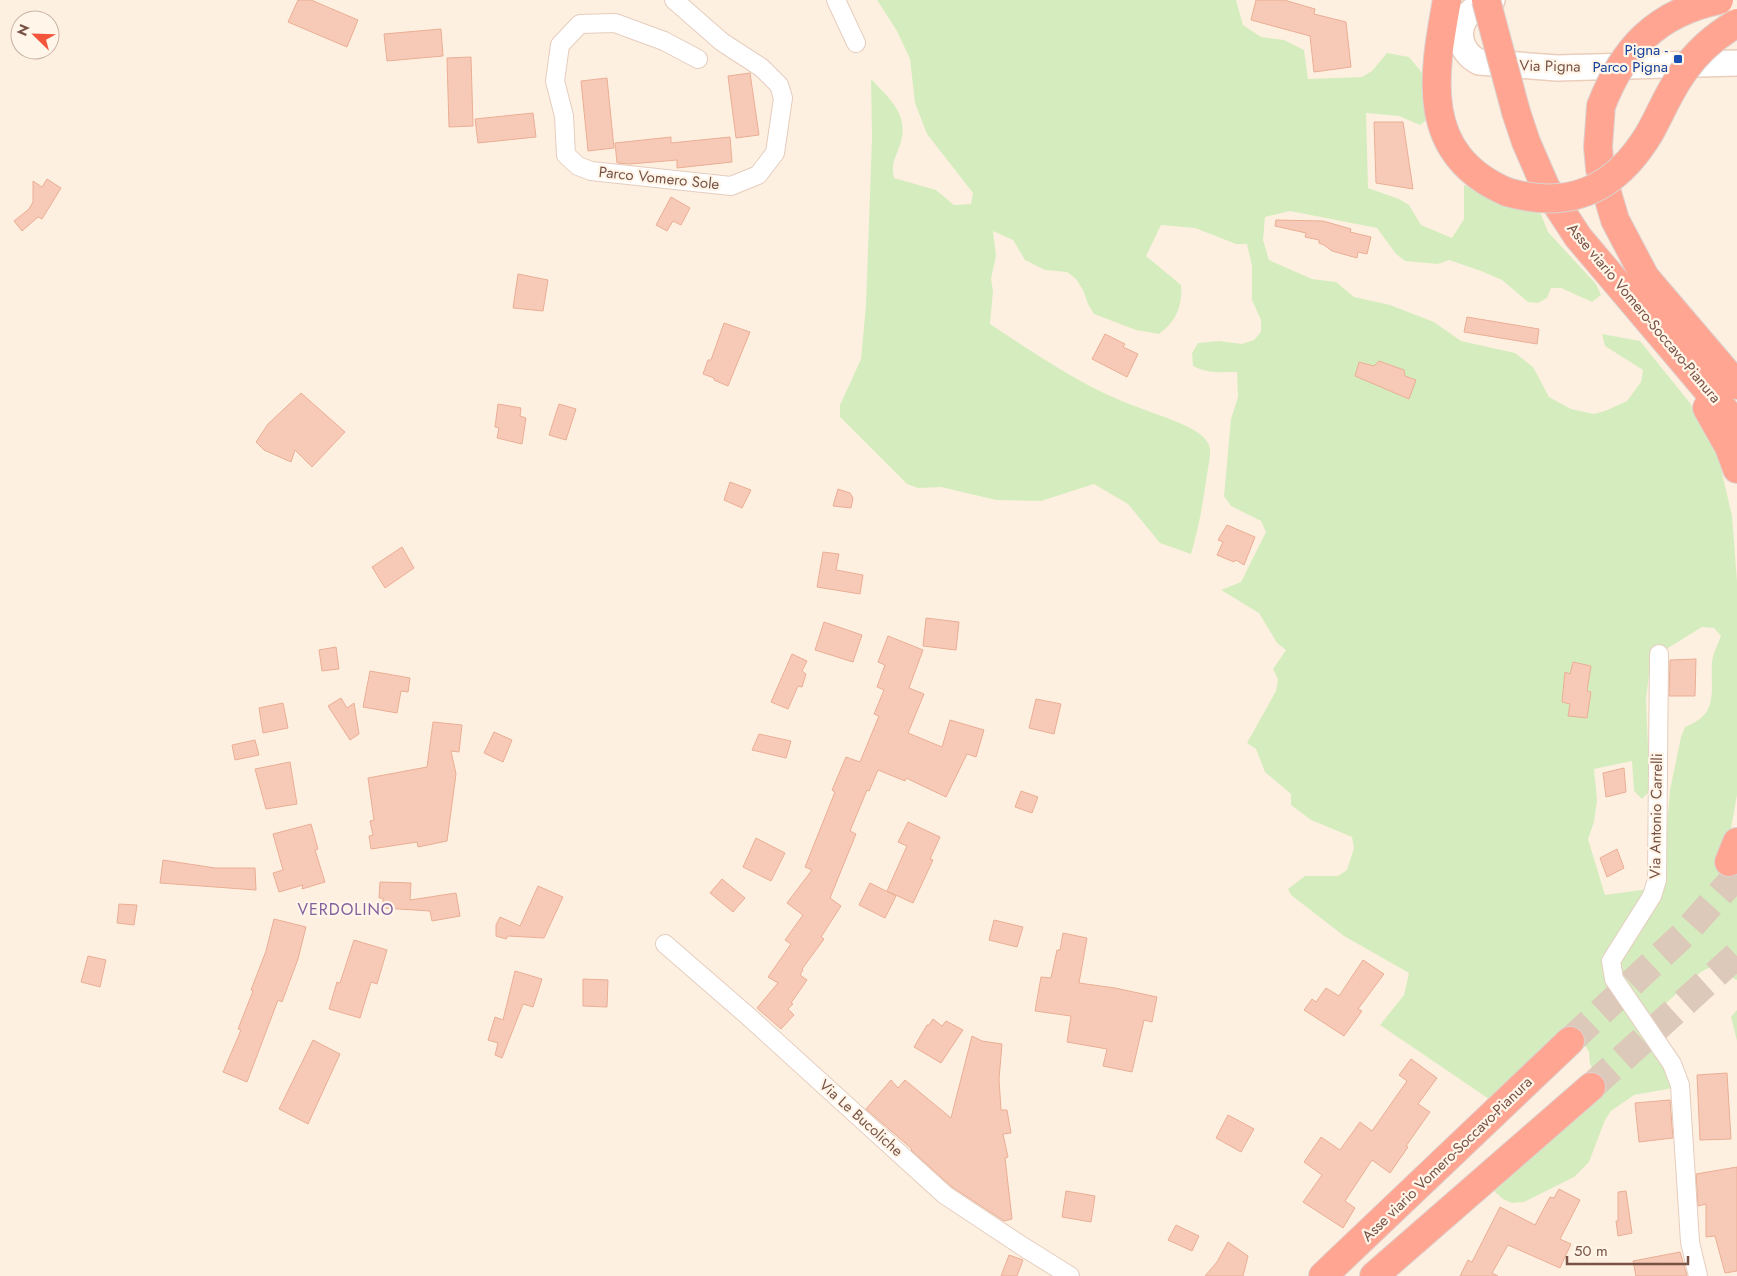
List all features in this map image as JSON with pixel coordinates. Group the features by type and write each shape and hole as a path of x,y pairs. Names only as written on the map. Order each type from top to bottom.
{"highway":[{"path":"1447,0 1436,69 1437,103 1440,118 1452,146 1461,160 1482,178 1506,192 1534,198 1563,198 1590,190 1611,179 1623,169 1650,133 1673,87 1696,55 1708,42 1737,23"},
{"name":"Asse viario Vomero-Soccavo-Pianura","path":"1486,0 1516,112 1526,142 1551,196 1578,237 1634,303 1695,380 1737,425"},
{"name":"Asse viario Vomero-Soccavo-Pianura","path":"1719,0 1690,8 1673,16 1643,37 1621,64 1610,83 1601,106 1598,147 1600,169 1615,220 1645,277 1732,378"},
{"path":"1695,380 1737,469"},
{"name":"Asse viario Vomero-Soccavo-Pianura","path":"1323,1276 1570,1041"},
{"path":"1374,1276 1592,1087"}],"main road":[{"name":"Via Pigna","path":"1492,0 1470,12 1463,22 1460,34 1465,52 1470,58 1479,62 1557,68 1737,63"}],"street":[{"name":"Parco Vomero Sole","path":"674,0 722,42 762,68 779,85 783,98 775,153 758,175 731,186 591,171 578,166 566,155 564,116 555,81 560,45 580,24 614,23 664,41 698,59"},
{"path":"836,0 856,43"},
{"name":"Via Antonio Carrelli","path":"1659,654 1657,880 1652,896 1611,961 1614,979 1672,1064 1680,1085 1690,1242 1698,1276"},
{"name":"Via Le Bucoliche","path":"665,944 748,1016 946,1195 1070,1276"}],"green space":[{"path":"877,0 1236,0 1243,25 1261,37 1284,40 1304,50 1308,79 1362,77 1372,71 1387,53 1409,57 1423,74 1422,96 1429,118 1420,125 1399,116 1366,113 1368,188 1399,199 1409,205 1421,225 1452,238 1464,219 1464,185 1540,212 1548,232 1596,284 1601,295 1592,302 1561,288 1551,288 1547,298 1538,303 1528,302 1502,280 1449,260 1438,264 1405,261 1396,254 1377,228 1290,211 1265,217 1263,240 1269,260 1312,279 1336,282 1354,297 1390,305 1434,322 1461,341 1515,353 1533,367 1549,397 1571,409 1594,414 1605,411 1627,401 1641,382 1643,370 1605,346 1602,334 1640,341 1690,403 1718,456 1732,516 1737,581 1737,795 1725,862 1737,870 1737,980 1711,967 1694,977 1665,1004 1648,1015 1621,974 1619,963 1663,875 1670,790 1681,737 1685,727 1696,722 1704,715 1711,701 1712,662 1721,636 1714,628 1702,627 1668,648 1650,665 1646,700 1650,791 1642,799 1634,791 1632,761 1594,769 1597,800 1594,822 1588,839 1605,895 1648,889 1604,965 1607,988 1663,1060 1673,1088 1634,1095 1611,1111 1605,1120 1589,1162 1574,1177 1524,1202 1512,1203 1503,1199 1494,1191 1588,1107 1598,1086 1596,1074 1590,1064 1589,1052 1582,1041 1566,1033 1555,1036 1489,1099 1380,1025 1404,995 1409,973 1344,936 1291,895 1288,889 1305,876 1338,876 1347,870 1354,848 1352,837 1311,820 1291,805 1291,794 1265,772 1256,749 1247,743 1276,691 1278,679 1273,669 1286,650 1277,643 1259,613 1221,590 1241,582 1266,532 1261,521 1231,506 1224,496 1231,419 1238,397 1237,372 1214,372 1198,369 1193,366 1192,353 1198,343 1219,341 1242,344 1254,340 1261,332 1261,320 1252,300 1252,266 1247,244 1236,244 1195,228 1161,225 1146,256 1181,285 1181,299 1174,318 1159,334 1136,330 1094,314 1076,279 1067,272 1045,270 1025,260 1013,240 993,231 996,256 991,279 993,291 990,324 1044,359 1100,391 1189,427 1205,439 1209,445 1210,456 1204,495 1199,525 1191,554 1160,543 1128,504 1094,484 1041,501 996,500 941,487 918,488 907,484 840,417 840,405 861,359 866,305 872,138 871,79 891,101 900,116 902,134 893,165 894,178 936,190 954,205 971,204 973,193 927,134 915,103 910,59 897,31"},
{"path":"1737,1010 1737,1041 1731,1017"}],"building":[{"path":"298,0 311,0 358,20 347,47 288,22"},
{"path":"1256,0 1284,0 1315,9 1314,14 1346,22 1351,67 1314,72 1310,36 1251,20"},
{"path":"441,29 443,56 387,61 384,34"},
{"path":"471,57 473,126 449,127 447,58"},
{"path":"750,73 759,135 736,138 728,76"},
{"path":"607,78 614,148 588,151 581,81"},
{"path":"533,113 536,137 478,143 475,119"},
{"path":"1374,122 1403,122 1413,189 1376,183"},
{"path":"671,137 671,143 730,137 732,162 677,168 677,160 630,164 617,163 615,143"},
{"path":"47,179 61,188 42,219 38,217 22,231 14,221 29,209 33,202 33,181 42,187"},
{"path":"671,197 690,208 681,225 673,221 667,231 656,225"},
{"path":"1276,220 1323,221 1351,229 1350,232 1371,237 1367,254 1358,252 1357,258 1332,251 1319,243 1319,240 1305,237 1306,233 1275,226"},
{"path":"518,274 548,280 543,311 513,308"},
{"path":"1467,317 1539,329 1537,344 1464,332"},
{"path":"724,323 750,332 728,386 703,374 708,360 711,360"},
{"path":"1105,334 1125,344 1123,347 1138,354 1127,377 1092,359"},
{"path":"1379,361 1404,370 1405,376 1416,380 1409,399 1355,376 1359,362 1374,366"},
{"path":"301,393 345,432 312,467 295,450 291,462 264,450 256,442 268,424"},
{"path":"498,404 521,408 520,416 526,418 522,444 497,438 499,428 495,427"},
{"path":"559,404 576,409 566,440 549,435"},
{"path":"730,482 751,490 742,508 724,500"},
{"path":"838,489 850,493 853,498 851,508 833,506"},
{"path":"1227,525 1255,537 1244,565 1236,560 1234,562 1217,555 1223,542 1218,540"},
{"path":"402,547 414,568 385,588 372,567"},
{"path":"823,552 839,554 836,570 863,575 860,594 817,587"},
{"path":"926,618 959,622 956,650 923,646"},
{"path":"824,622 862,635 853,662 815,650"},
{"path":"888,636 923,650 909,688 924,694 908,733 942,747 950,720 984,730 976,757 967,754 946,797 906,778 905,781 878,770 869,791 867,790 850,831 856,834 830,898 841,906 821,937 824,939 802,969 800,975 807,980 788,1009 794,1015 781,1029 757,1008 778,983 768,977 791,944 785,940 803,915 787,903 812,870 805,867 835,792 832,790 846,757 860,762 879,716 874,714 884,690 877,687 885,665 878,662"},
{"path":"336,647 339,669 322,671 319,650"},
{"path":"792,654 807,661 802,671 806,674 802,687 798,686 788,709 771,702"},
{"path":"1696,659 1695,696 1669,696 1670,660"},
{"path":"1573,662 1591,666 1587,691 1591,692 1587,718 1568,716 1570,704 1562,702 1565,672 1570,674"},
{"path":"370,671 410,678 408,692 401,691 397,713 363,707"},
{"path":"341,698 347,708 354,703 359,734 350,740 328,706"},
{"path":"1036,699 1061,704 1054,734 1029,728"},
{"path":"283,703 288,728 263,733 259,708"},
{"path":"433,722 462,725 459,752 451,751 456,774 447,841 418,847 417,842 371,849 369,836 373,835 370,821 374,820 368,778 427,767"},
{"path":"494,732 512,740 503,762 484,753"},
{"path":"759,734 791,741 786,758 752,750"},
{"path":"255,740 259,755 235,760 232,745"},
{"path":"290,762 297,804 266,809 255,769"},
{"path":"1624,768 1626,792 1606,797 1603,773"},
{"path":"1021,791 1038,797 1032,813 1015,807"},
{"path":"908,822 940,837 930,859 933,860 913,903 887,891 907,846 898,842"},
{"path":"311,824 318,849 315,850 325,882 302,889 303,885 279,892 273,873 283,870 273,834"},
{"path":"756,838 785,853 771,881 743,867"},
{"path":"1617,849 1624,868 1607,877 1600,858"},
{"path":"163,860 215,868 255,868 256,890 160,883"},
{"path":"722,879 745,898 733,912 710,893"},
{"path":"380,882 411,883 410,900 456,893 460,916 432,921 430,911 383,908 383,898 379,898"},
{"path":"870,883 896,896 885,918 859,905"},
{"path":"538,886 563,897 544,938 508,936 506,939 496,936 496,925 500,917 520,926"},
{"path":"119,904 137,905 134,925 117,923"},
{"path":"274,919 306,927 298,959 282,1002 278,1000 247,1082 223,1072 241,1030 238,1029 253,991 251,990 266,951"},
{"path":"994,920 1023,927 1017,947 989,940"},
{"path":"1063,933 1087,938 1079,983 1157,997 1152,1022 1144,1020 1132,1072 1103,1066 1107,1049 1067,1042 1071,1016 1035,1011 1041,977 1051,978"},
{"path":"354,940 387,950 377,984 371,982 360,1018 329,1009 337,982 340,983"},
{"path":"88,956 106,960 100,987 81,982"},
{"path":"1363,960 1384,974 1358,1009 1362,1011 1344,1036 1304,1010 1312,999 1316,1002 1326,988 1339,996"},
{"path":"515,971 542,979 533,1007 523,1004 502,1058 495,1055 498,1043 488,1040 495,1017 503,1020"},
{"path":"583,979 608,980 607,1007 583,1006"},
{"path":"933,1019 942,1026 946,1021 963,1030 941,1063 914,1047 927,1025"},
{"path":"972,1036 982,1041 1002,1044 999,1079 1001,1110 1007,1110 1011,1133 1003,1134 1008,1157 1005,1158 1012,1219 1004,1221 952,1187 866,1109 891,1080 898,1088 905,1080 951,1118"},
{"path":"313,1040 340,1054 308,1124 279,1109"},
{"path":"1411,1059 1437,1078 1418,1104 1430,1112 1390,1173 1372,1160 1345,1201 1355,1208 1343,1228 1303,1202 1322,1175 1304,1162 1321,1137 1340,1150 1360,1122 1372,1131 1407,1081 1399,1075"},
{"path":"1727,1073 1731,1139 1700,1140 1697,1075"},
{"path":"1670,1100 1673,1138 1639,1142 1635,1103"},
{"path":"1228,1115 1254,1129 1241,1152 1216,1138"},
{"path":"1737,1167 1737,1271 1725,1273 1715,1236 1706,1237 1706,1204 1698,1206 1696,1174"},
{"path":"1559,1189 1580,1200 1560,1239 1571,1244 1560,1268 1508,1245 1492,1273 1498,1276 1460,1276 1468,1260 1472,1262 1500,1207 1535,1225 1550,1197 1554,1198"},
{"path":"1066,1191 1095,1196 1091,1222 1062,1217"},
{"path":"1626,1191 1632,1233 1618,1236 1616,1221 1618,1221 1618,1192"},
{"path":"1176,1225 1199,1236 1192,1251 1168,1240"},
{"path":"1228,1242 1248,1256 1243,1276 1205,1276 1217,1262"},
{"path":"1680,1252 1687,1276 1636,1276 1633,1261"},
{"path":"1009,1255 1023,1260 1017,1276 1001,1276"}],"tunnel":[{"path":"1570,1041 1683,935 1737,875"},
{"path":"1591,1087 1737,955"}],"place":[{"name":"Pigna - Parco Pigna","path":"1678,59"}],"district":[{"name":"VERDOLINO","path":"346,909"}]}
